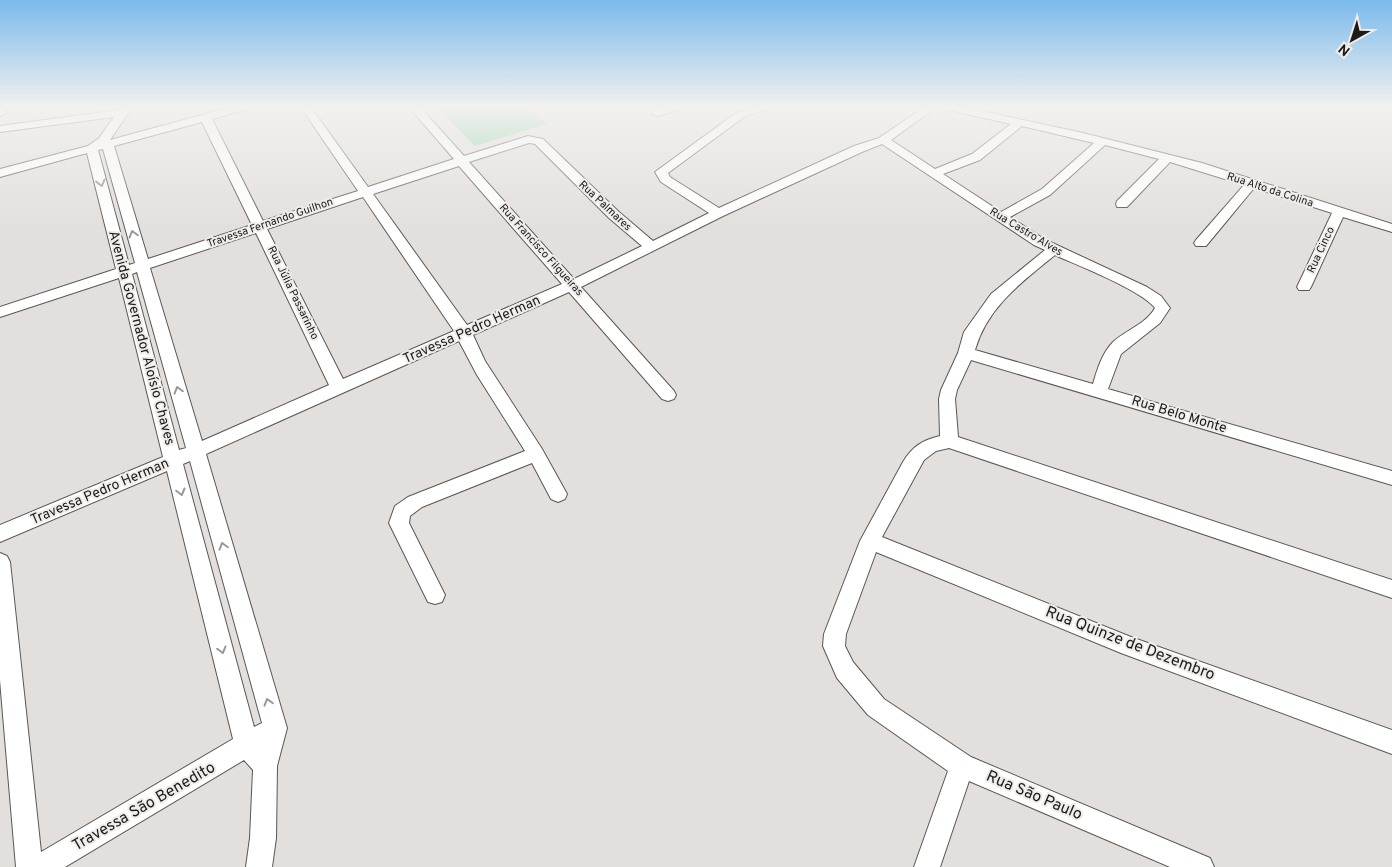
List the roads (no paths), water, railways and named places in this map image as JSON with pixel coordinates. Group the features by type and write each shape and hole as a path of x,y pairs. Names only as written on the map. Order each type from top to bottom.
{"street":[{"path":"0,173 92,146"},
{"name":"Avenida Governador Aloísio Chaves","path":"101,146 124,272 247,746 265,766"},
{"name":"Avenida Governador Aloísio Chaves","path":"102,146 142,266 275,728"},
{"name":"Rua Júlia Passarinho","path":"219,146 339,388"},
{"path":"333,146 464,333 468,346 479,366 536,454 558,494"},
{"name":"Rua Francisco Filgueiras","path":"449,146 668,395"},
{"name":"Travessa Fernando Guilhon","path":"0,312 504,146"},
{"name":"Rua Palmares","path":"545,146 606,208 651,248"},
{"path":"696,146 661,172 665,179 718,213"},
{"name":"Travessa Pedro Herman","path":"0,534 196,451 572,285 651,248 718,213 865,146"},
{"name":"Rua Castro Alves","path":"893,146 1053,250 1151,296 1159,302 1163,308 1157,318 1129,337 1116,349 1098,391"},
{"path":"935,173 976,157 989,146"},
{"path":"1000,217 1046,192 1097,146"},
{"name":"Rua Alto da Colina","path":"1120,146 1167,158 1392,228"},
{"path":"1122,204 1167,158"},
{"path":"1201,243 1251,184"},
{"name":"Rua Cinco","path":"1304,287 1339,212"},
{"path":"1053,250 996,297 972,332 966,353 949,390 947,399 949,441 1392,590"},
{"name":"Rua Belo Monte","path":"966,353 1392,478"},
{"name":"Rua São Paulo","path":"949,441 926,446 916,456 870,541 835,634 834,646 845,670 876,707 962,766 1189,864"},
{"path":"435,595 398,524 402,512 416,502 536,454"},
{"name":"Rua Quinze de Dezembro","path":"870,541 1129,646 1392,742"},
{"path":"0,562 29,867"},
{"path":"259,867 263,838 265,766 275,728"},
{"name":"Travessa São Benedito","path":"40,867 275,728"},
{"path":"927,867 962,766"}]}
